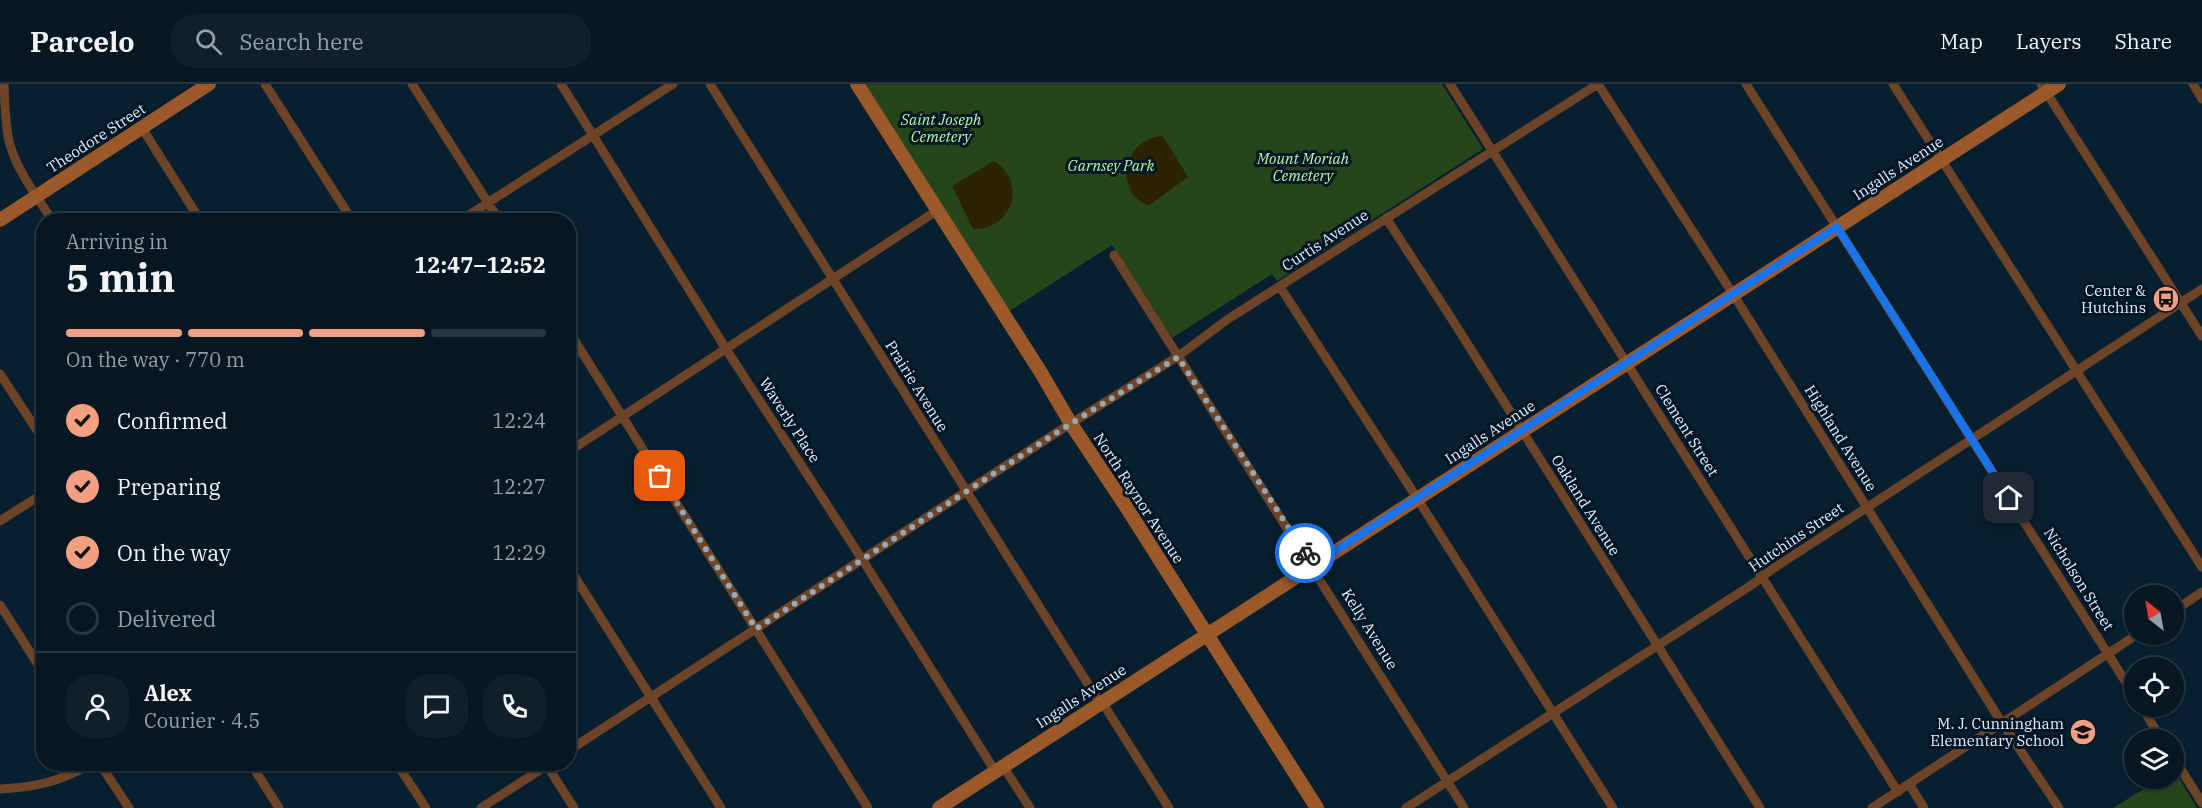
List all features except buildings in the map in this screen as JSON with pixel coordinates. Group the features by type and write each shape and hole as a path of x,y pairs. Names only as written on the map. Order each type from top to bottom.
{"street":[{"path":"4,84 9,141 18,167 48,213"},
{"name":"Theodore Street","path":"0,220 209,84"},
{"path":"265,84 348,213"},
{"path":"412,84 494,213"},
{"name":"Waverly Place","path":"561,84 726,349 862,559 999,769 1030,808"},
{"path":"472,213 673,84"},
{"name":"Prairie Avenue","path":"710,84 1169,808"},
{"name":"North Raynor Avenue","path":"857,84 1317,808"},
{"name":"Clement Street","path":"1450,84 1898,792"},
{"name":"Curtis Avenue","path":"576,746 966,491 1178,357 1227,319 1598,84"},
{"name":"Highland Avenue","path":"1598,84 1733,294 2002,723 2059,808"},
{"name":"Nicholson Street","path":"1746,84 2124,679"},
{"path":"1893,84 2202,567"},
{"name":"Ingalls Avenue","path":"939,808 1942,160 2044,88 2059,84"},
{"path":"2193,84 2202,99"},
{"path":"2044,88 2202,336"},
{"path":"142,128 196,213"},
{"path":"576,447 938,210"},
{"name":"Oakland Avenue","path":"1386,218 1760,808"},
{"name":"Kelly Avenue","path":"1114,255 1464,808"},
{"path":"1280,287 1418,498 1613,808"},
{"name":"Hutchins Street","path":"1406,808 2202,289"},
{"path":"576,343 867,808"},
{"path":"0,374 36,429"},
{"path":"0,521 36,498"},
{"path":"576,579 721,808"},
{"path":"2184,604 2202,592"},
{"path":"0,604 36,661"},
{"path":"1872,808 2124,643"},
{"path":"0,789 32,788 78,771"},
{"path":"105,771 129,808"},
{"path":"255,771 279,808"},
{"path":"402,771 426,808"},
{"path":"481,808 536,771"},
{"path":"551,771 574,808"},
{"path":"2184,774 2202,803"},
{"path":"1909,784 1924,808"}],"green space":[{"path":"864,84 1442,84 1483,149 1277,281 1272,274 1172,338 1112,245 1008,312"},
{"path":"2184,787 2197,808 2113,808 2144,789 2184,789"}],"sand":[{"path":"1163,136 1188,177 1148,206 1137,198 1130,188 1127,165 1139,145"},
{"path":"994,161 1011,181 1013,192 1011,204 1006,214 998,222 986,228 973,229 952,186"}],"way so far":[{"path":"660,476 756,629 1059,431 1178,357 1305,553"}],"place":[{"name":"Center & Hutchins","path":"2166,299"},
{"name":"M. J. Cunningham Elementary School","path":"2083,732"}],"route":[{"path":"1305,553 1312,566 1837,227 2009,498"}],"park label":[{"name":"Saint Joseph Cemetery","path":"941,128"},
{"name":"Garnsey Park","path":"1111,165"},
{"name":"Mount Moriah Cemetery","path":"1303,166"}]}
